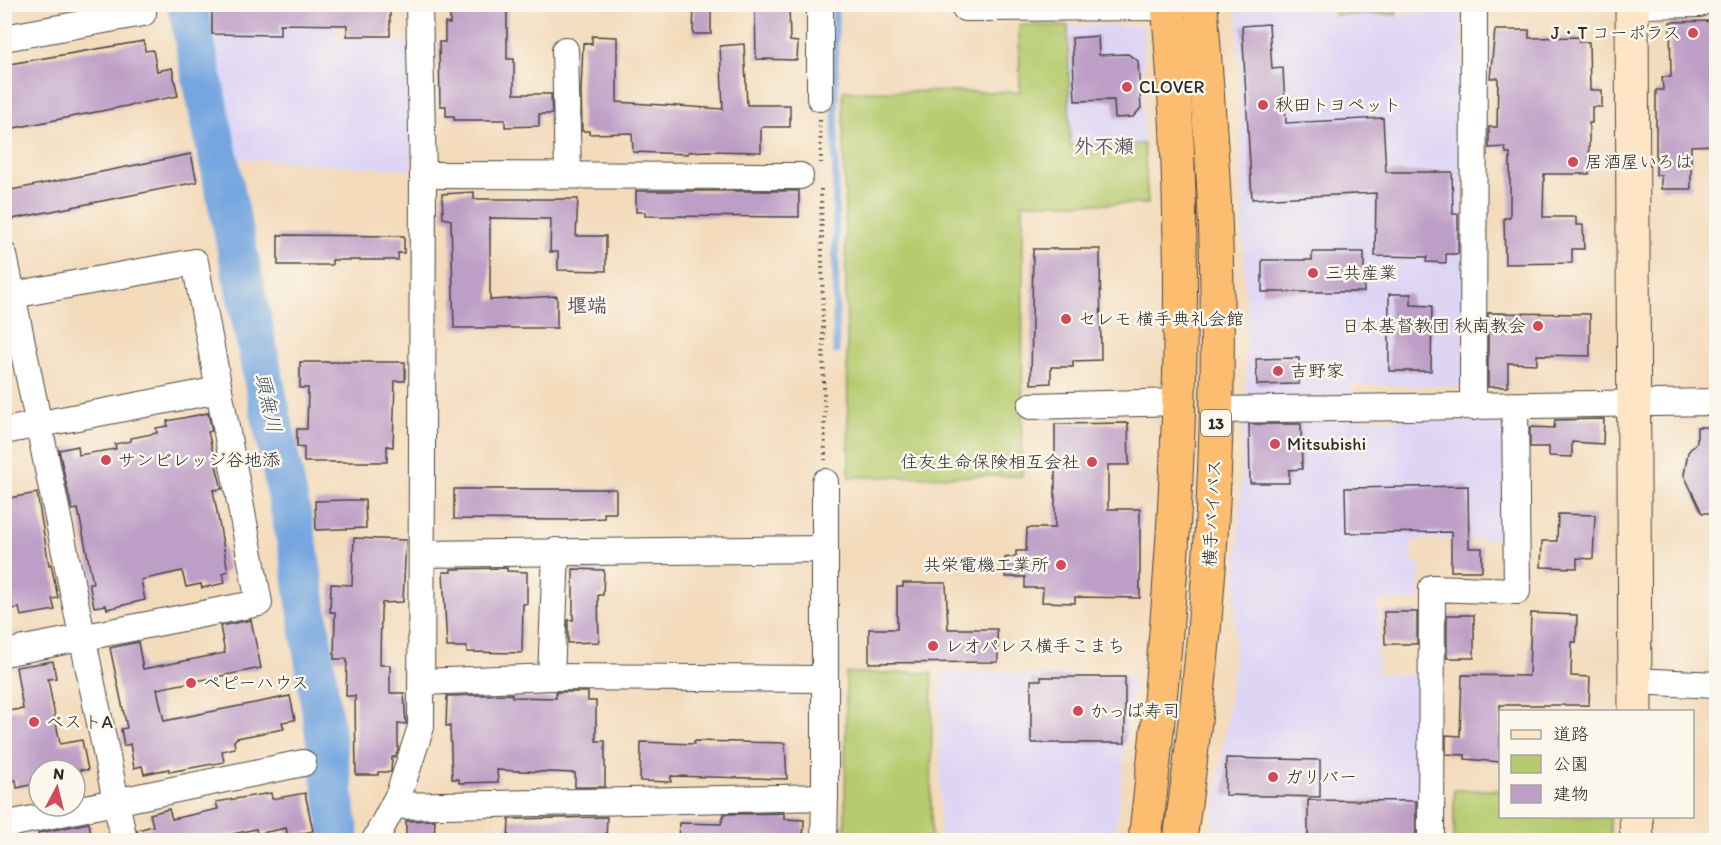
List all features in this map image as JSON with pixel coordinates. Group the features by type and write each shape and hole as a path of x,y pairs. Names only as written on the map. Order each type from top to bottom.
{"highway":[{"name":"横手バイパス","path":"1180,840 1197,720 1212,532 1216,410 1216,244 1201,4"},
{"name":"横手バイパス","path":"1145,840 1160,718 1174,529 1179,402 1179,242 1173,66 1168,6"}],"street":[{"path":"375,840 393,806 421,727 423,175 419,4"},
{"path":"820,4 820,98"},
{"path":"965,4 965,8 1168,6"},
{"path":"1473,407 1474,4"},
{"path":"1700,4 1632,5 1634,696 1716,685"},
{"path":"4,38 143,13"},
{"path":"565,50 568,174"},
{"path":"423,175 814,176"},
{"path":"4,255 124,840"},
{"path":"4,653 259,603 195,262 13,295"},
{"path":"4,431 219,390"},
{"path":"1031,406 1179,402"},
{"path":"1216,410 1716,402"},
{"path":"1431,840 1432,588 1517,591 1515,406"},
{"path":"824,840 825,482"},
{"path":"422,554 825,549"},
{"path":"551,677 556,551"},
{"path":"421,682 551,677 825,679"},
{"path":"4,825 303,764"},
{"path":"393,806 825,797"},
{"path":"1636,818 1636,840"}],"path":[{"path":"820,98 814,176 825,482"}],"shaded area":[{"path":"197,5 336,5 337,38 412,42 411,170 229,158"},
{"path":"1237,5 1334,5 1334,15 1462,13 1463,386 1351,385 1351,419 1491,418 1505,429 1506,539 1412,540 1411,561 1420,563 1420,600 1380,601 1377,674 1418,675 1421,840 1212,840 1233,668 1247,345"},
{"path":"1143,25 1144,144 1070,145 1068,26"},
{"path":"1014,671 1015,674 1134,675 1114,840 940,840 940,673"}],"green space":[{"path":"1334,5 1396,5 1396,14 1334,15"},
{"path":"1019,25 1068,26 1070,145 1144,144 1148,204 1023,203 1022,476 849,477 843,91 1020,92"},
{"path":"846,673 932,673 931,840 845,840"},
{"path":"1454,790 1499,790 1499,818 1610,818 1610,840 1454,840"}],"building":[{"path":"212,4 390,4 390,36 347,36 347,25 280,24 280,35 212,34"},
{"path":"458,4 507,4 507,59 514,59 514,94 551,94 552,114 539,114 539,126 505,127 505,120 454,120 454,116 446,116 446,106 440,106 439,42 445,42 445,23 450,24 450,9 458,10"},
{"path":"694,4 711,4 711,34 693,34"},
{"path":"755,4 789,4 790,41 798,42 797,60 756,59"},
{"path":"1716,21 1716,145 1691,146 1691,189 1661,189 1661,175 1656,175 1656,90 1663,90 1662,77 1671,77 1670,22"},
{"name":"秋田トヨペット","path":"1269,24 1272,69 1283,68 1286,123 1383,118 1386,172 1452,172 1453,214 1458,214 1458,254 1446,254 1446,263 1426,262 1427,257 1375,256 1376,193 1252,199 1242,26"},
{"path":"1495,30 1529,30 1529,38 1579,37 1579,42 1589,42 1590,90 1602,90 1602,107 1592,107 1592,123 1589,123 1589,174 1544,174 1543,217 1576,217 1576,225 1583,225 1584,249 1572,249 1572,263 1505,264 1504,218 1510,218 1510,153 1506,153 1505,147 1489,148 1489,127 1497,127 1498,78 1490,78"},
{"path":"592,36 617,37 617,102 723,109 720,46 744,44 747,105 790,105 790,127 761,127 761,152 707,151 688,152 688,154 633,152 632,133 589,134 589,131 582,131 583,43 592,44"},
{"path":"1098,36 1099,55 1128,54 1138,61 1141,108 1133,117 1115,118 1114,100 1075,101 1072,38"},
{"path":"144,41 145,51 153,50 157,71 172,68 178,96 4,130 4,65"},
{"path":"191,154 197,182 12,219 6,191"},
{"path":"636,191 799,191 799,217 645,216 645,212 636,212"},
{"path":"474,192 474,199 578,199 576,236 606,236 606,271 558,270 558,252 550,252 551,219 490,218 490,300 557,296 557,328 454,328 451,220 443,218 442,194"},
{"path":"278,235 404,236 404,253 398,253 398,260 332,260 332,265 278,265"},
{"name":"セレモ 横手典礼会館","path":"1033,249 1100,249 1101,360 1073,361 1073,367 1051,367 1051,383 1031,384"},
{"name":"三共産業","path":"1312,252 1364,252 1364,292 1262,292 1262,260 1312,260"},
{"path":"1389,294 1411,294 1411,305 1432,306 1431,371 1389,371"},
{"name":"日本基督教団 秋南教会","path":"1488,313 1590,314 1590,356 1537,355 1537,364 1508,363 1508,387 1488,387"},
{"name":"吉野家","path":"1299,358 1299,384 1257,385 1256,359"},
{"path":"300,362 405,362 405,381 395,381 393,447 387,446 387,462 304,462 304,448 297,447 297,429 307,429 308,388 300,388"},
{"path":"208,413 212,431 208,432 222,489 213,490 228,571 223,573 225,583 202,588 201,584 186,587 182,571 141,580 145,600 107,609 106,605 94,607 89,583 93,583 78,509 72,510 59,450 78,446 79,455 116,449 115,444 157,433 156,428 168,426 167,421"},
{"path":"1604,419 1603,444 1572,442 1572,457 1549,456 1549,447 1530,447 1530,427 1554,428 1555,420"},
{"path":"1128,423 1129,465 1108,465 1108,509 1140,509 1140,598 1075,597 1075,603 1042,602 1043,588 1025,588 1025,577 1005,577 1005,558 1016,556 1016,551 1026,551 1027,528 1055,528 1055,424"},
{"name":"Mitsubishi","path":"1249,424 1301,424 1302,469 1289,470 1289,483 1250,483"},
{"path":"1697,427 1716,427 1716,513 1702,513 1684,475 1688,452 1697,442"},
{"path":"1468,486 1469,548 1482,548 1482,571 1451,571 1451,532 1346,533 1345,488"},
{"path":"454,489 616,489 616,513 604,513 604,518 568,520 454,519"},
{"path":"37,493 49,565 51,564 58,598 52,599 55,610 21,616 19,608 4,611 4,499"},
{"path":"365,500 366,528 316,530 315,501"},
{"path":"1558,514 1595,515 1593,559 1577,558 1577,568 1541,567 1542,541 1557,541"},
{"path":"354,538 406,540 403,602 382,603 380,665 390,665 390,693 404,693 406,724 398,723 398,750 395,757 392,757 391,772 378,772 378,775 356,775 355,696 346,696 347,659 334,659 335,612 330,612 331,584 352,585"},
{"path":"507,568 507,571 527,572 527,604 523,604 522,653 467,652 467,647 447,647 443,572 451,572 451,569"},
{"path":"573,569 604,570 603,595 598,595 599,642 568,643 568,620 573,620"},
{"name":"レオパレス横手こまち","path":"903,583 946,583 948,629 997,629 998,662 869,663 869,629 897,629 897,587 903,587"},
{"path":"1384,612 1417,612 1417,644 1385,644"},
{"path":"1531,613 1577,615 1576,642 1572,642 1571,676 1590,677 1589,705 1500,705 1499,762 1465,759 1465,755 1446,754 1446,735 1460,736 1462,675 1529,676"},
{"path":"1447,615 1474,615 1474,658 1447,658"},
{"path":"251,620 261,668 157,689 164,721 290,696 295,720 282,722 284,729 237,738 234,741 235,748 222,751 224,762 144,774 142,766 134,768 130,744 124,746 121,729 127,728 110,648 138,642 143,669 225,653 220,626"},
{"path":"53,661 56,678 48,679 60,744 82,740 86,758 27,758 27,786 17,788 16,780 4,782 4,711 23,709 16,667"},
{"name":"かっぱ寿司","path":"1041,677 1125,677 1125,743 1031,743 1031,680 1041,680"},
{"path":"556,692 588,692 588,701 596,701 596,741 605,741 605,787 575,787 575,773 497,770 498,782 459,783 459,779 452,779 450,726 446,726 447,696 512,694 512,697 556,698"},
{"path":"694,741 785,743 787,779 671,776 671,782 640,781 641,742 694,744"},
{"name":"ガリバー","path":"1226,758 1320,760 1320,797 1225,795"},
{"path":"271,793 272,799 305,793 313,831 288,836 286,828 257,834 256,829 219,837 220,840 139,840 137,830 153,826 150,814 169,809 172,819 218,809 216,802"},
{"path":"1308,800 1416,801 1416,840 1308,840"},
{"path":"784,813 784,819 804,820 803,840 678,840 679,823 721,824 724,814"},
{"path":"607,817 606,840 508,840 509,819"},
{"path":"435,820 434,840 406,840 406,821"},
{"path":"89,823 92,840 39,840 38,833"}],"waterway":[{"name":"頭無川","path":"187,4 299,553 340,840"},
{"path":"835,4 836,351"}],"place":[{"name":"J・T コーポラス","path":"1693,33"},
{"name":"CLOVER","path":"1127,87"},
{"name":"秋田トヨペット","path":"1263,105"},
{"name":"居酒屋いろは","path":"1573,162"},
{"name":"三共産業","path":"1313,273"},
{"name":"セレモ 横手典礼会館","path":"1066,319"},
{"name":"日本基督教団 秋南教会","path":"1538,326"},
{"name":"吉野家","path":"1278,371"},
{"name":"Mitsubishi","path":"1275,444"},
{"name":"サンビレッジ谷地添","path":"106,460"},
{"name":"住友生命保険相互会社","path":"1092,462"},
{"name":"共栄電機工業所","path":"1061,565"},
{"name":"レオパレス横手こまち","path":"933,646"},
{"name":"ペピーハウス","path":"191,683"},
{"name":"かっぱ寿司","path":"1078,711"},
{"name":"ベストA","path":"34,722"},
{"name":"ガリバー","path":"1273,777"}],"district":[{"name":"外不瀬","path":"1104,146"},
{"name":"堰端","path":"587,305"}]}
